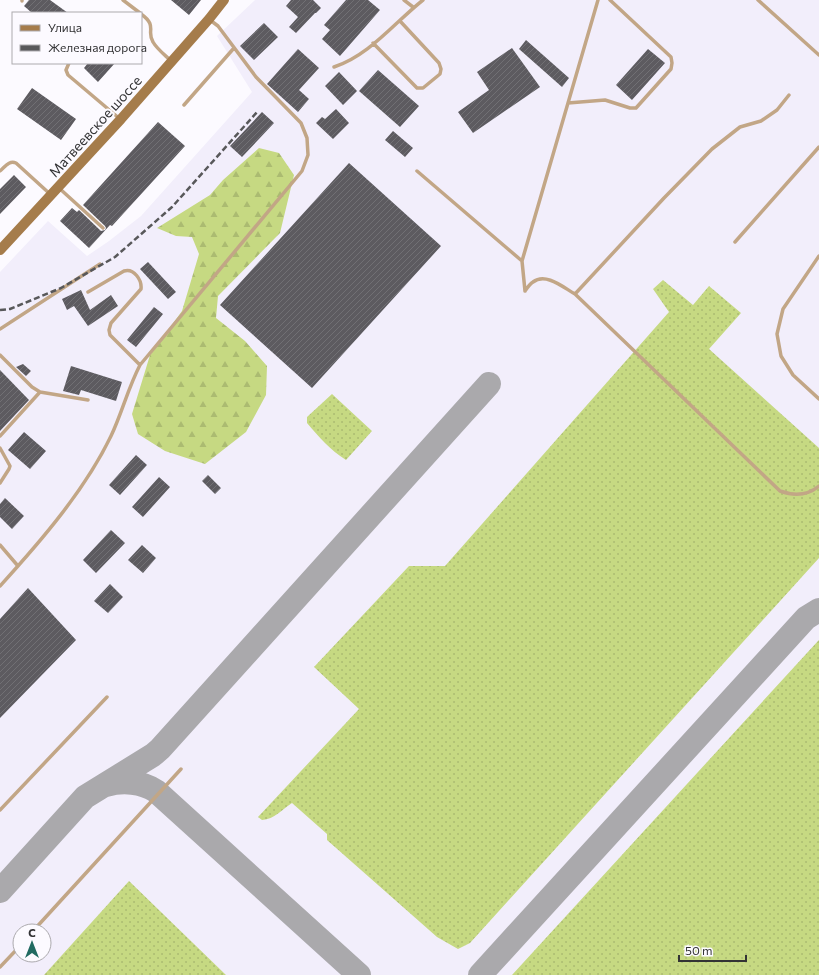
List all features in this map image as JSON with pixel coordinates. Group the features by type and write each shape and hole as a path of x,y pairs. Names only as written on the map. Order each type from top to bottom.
{"main road":[{"name":"Матвеевское шоссе","path":"0,250 121,119 172,62 224,0"}],"lane":[{"path":"123,0 140,12"},
{"path":"404,0 413,7"},
{"path":"334,67 346,64 400,21 413,7 423,0"},
{"path":"598,0 522,261 524,291 538,279 548,279 575,294 780,491 790,495 806,494 819,486"},
{"path":"568,103 605,100 630,108 636,108 671,69 671,57 610,0"},
{"path":"758,0 819,55"},
{"path":"142,14 150,23 153,42 172,62"},
{"path":"0,586 60,515 89,475 111,436 131,381 140,365 302,171 308,155 307,138 301,123 256,77 218,26 209,19"},
{"path":"373,43 417,88 423,88 440,74 441,69 439,63 400,21"},
{"path":"184,105 234,48"},
{"path":"69,64 66,70 68,75 121,119"},
{"path":"575,294 664,198 712,149 740,127 761,121 778,110 789,95"},
{"path":"735,242 819,147"},
{"path":"0,171 9,163 16,163 102,228"},
{"path":"417,171 522,261"},
{"path":"819,256 783,309 777,334 781,356 793,375 819,399"},
{"path":"0,328 100,264"},
{"path":"88,292 124,271 129,270 134,272 142,283 141,289 111,323 109,330 110,335 140,365"},
{"path":"0,355 32,387 40,392 88,400"},
{"path":"0,436 40,392"},
{"path":"0,448 10,466 0,483"},
{"path":"0,545 18,566"},
{"path":"0,810 107,697"},
{"path":"40,923 181,769"},
{"path":"0,968 12,955"}],"shaded area":[{"path":"255,0 819,0 819,975 0,975 0,272 48,221 87,256 109,241 141,216 252,92 217,36"}],"green space":[{"path":"259,148 279,153 294,175 280,233 218,296 216,318 245,341 267,366 266,395 246,432 205,464 165,451 138,434 132,414 150,355 182,311 199,254 192,237 176,236 157,228 210,195 223,180"},
{"path":"663,280 693,305 709,286 741,313 709,349 819,448 819,558 470,943 458,949 437,937 327,840 327,834 292,803 271,818 262,820 258,817 359,709 314,667 409,566 445,566 669,312 653,289"},
{"path":"332,394 372,431 346,460 330,448 307,423 307,417"},
{"path":"819,640 819,975 512,975 818,641"},
{"path":"129,881 226,975 44,975"}],"building":[{"path":"29,0 50,0 67,12 31,12 24,6"},
{"path":"171,0 201,0 189,15"},
{"path":"291,0 313,0 321,8 296,33 289,27 298,17 286,6"},
{"path":"346,0 368,0 380,10 340,56 322,39 330,30 324,25"},
{"path":"264,23 278,37 254,60 240,46"},
{"path":"526,40 569,78 562,87 519,49"},
{"path":"512,48 540,87 473,133 458,112 489,90 477,72"},
{"path":"298,49 319,68 299,90 309,99 298,112 267,84"},
{"path":"648,49 665,63 632,100 616,85"},
{"path":"87,64 114,64 98,82 84,68"},
{"path":"378,70 419,106 400,127 359,91"},
{"path":"339,72 357,91 343,105 325,86"},
{"path":"32,88 76,119 61,140 17,109"},
{"path":"336,109 349,123 333,139 316,123 322,117 325,119"},
{"path":"262,112 274,123 242,157 230,146"},
{"path":"158,122 185,146 112,226 110,225 89,248 60,221 72,208 77,212 79,210 101,231 105,230 105,226 83,205"},
{"path":"393,131 413,148 405,157 385,140"},
{"path":"349,163 441,246 312,388 220,305"},
{"path":"14,175 26,187 0,214 0,189"},
{"path":"148,262 176,292 168,299 140,269"},
{"path":"81,290 90,310 111,295 118,306 88,326 74,306 67,310 62,299"},
{"path":"154,307 163,314 136,347 127,340"},
{"path":"23,364 31,371 26,376 16,367"},
{"path":"71,366 122,382 116,401 81,390 79,395 63,391"},
{"path":"0,370 29,400 0,431"},
{"path":"24,432 46,451 30,469 8,450"},
{"path":"136,455 147,465 120,495 109,485"},
{"path":"208,475 221,488 215,494 202,481"},
{"path":"159,477 170,487 143,517 132,507"},
{"path":"5,498 24,516 12,529 0,517 0,504"},
{"path":"111,530 125,543 96,573 83,560"},
{"path":"142,545 156,558 143,573 128,560"},
{"path":"110,584 123,597 108,613 94,601"},
{"path":"28,588 76,640 0,718 0,619"}],"taxiway":[{"path":"0,891 85,797 153,755 160,749 489,384"},
{"path":"480,975 806,618 819,610"},
{"path":"106,785 126,782 139,784 156,791 359,975"}],"railway":[{"path":"0,310 10,309 61,288 115,257 172,207 258,111"}]}
